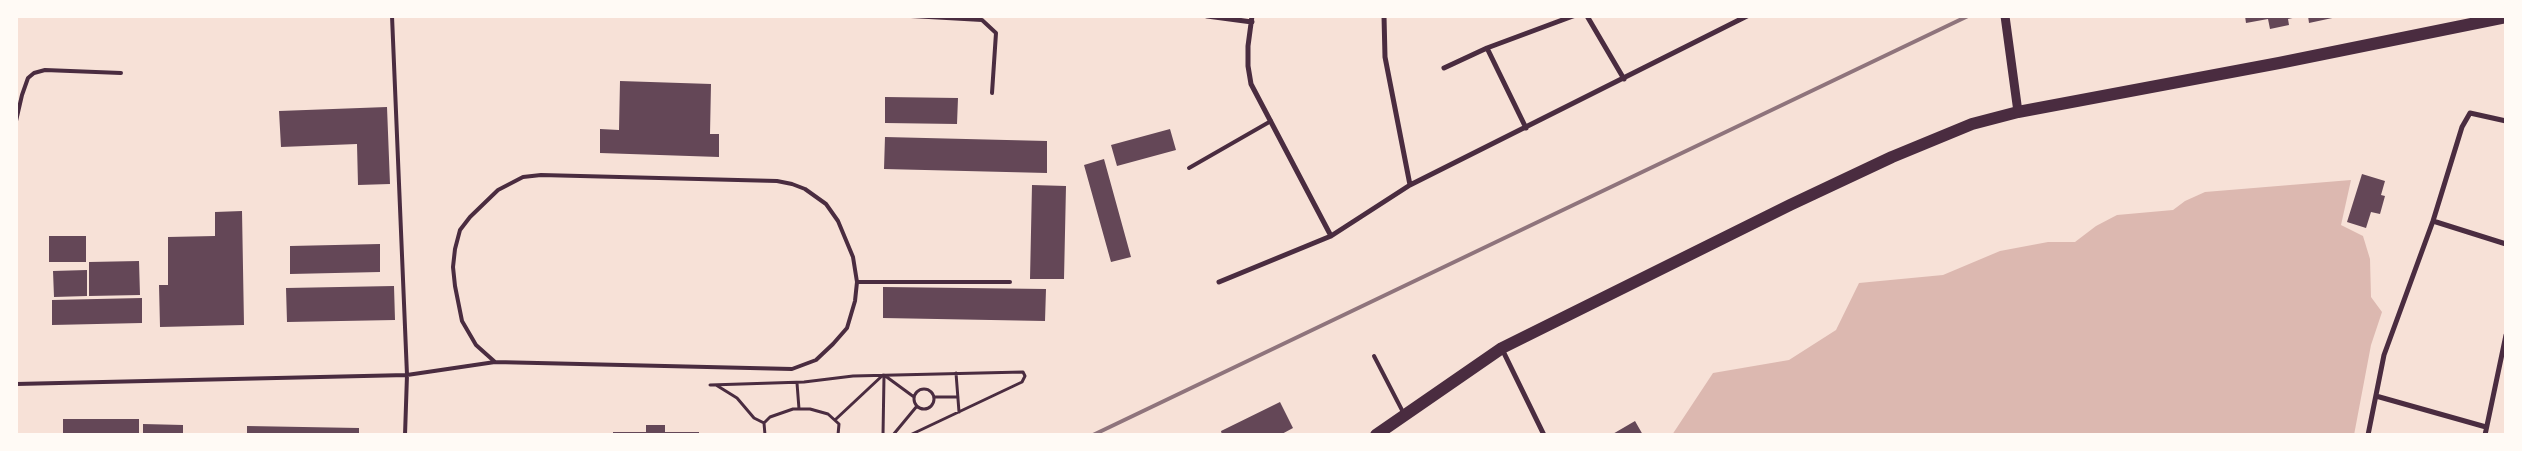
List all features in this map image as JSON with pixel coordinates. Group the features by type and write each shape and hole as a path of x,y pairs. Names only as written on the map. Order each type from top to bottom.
{"main road":[{"path":"1376,435 1502,348 1892,157 1972,124 2018,112 2506,18"}],"street":[{"path":"1206,16 1252,19 1248,46 1252,84 1331,236"},
{"path":"1384,16 1385,58 1410,185"},
{"path":"1444,68 1487,48 1573,16"},
{"path":"1587,16 1624,79"},
{"path":"1219,282 1331,236 1410,185 1747,16"},
{"path":"2005,16 2018,112"},
{"path":"1487,48 1526,128"},
{"path":"2368,435 2384,355 2433,221 2462,127 2470,112 2506,121"},
{"path":"2433,221 2506,244"},
{"path":"2485,435 2506,335"},
{"path":"1502,348 1544,435"},
{"path":"2376,396 2486,427"}],"lane":[{"path":"392,16 408,375 406,435"},
{"path":"911,16 982,20 996,33 992,93"},
{"path":"16,121 28,78 34,73 45,70 121,73"},
{"path":"1189,168 1271,121"},
{"path":"16,384 408,375 495,362 792,369 816,360 847,328 854,308 857,282 854,256 838,221 826,204 792,184 777,181 541,175 523,178 498,190 470,217 460,230 455,249 455,286 462,322 476,345 495,362"},
{"path":"857,282 1010,282"},
{"path":"1374,356 1405,415"}],"path":[{"path":"710,385 797,382 836,377 884,375 1023,372 1025,376 1022,382 910,435"},
{"path":"956,373 959,412"},
{"path":"884,375 914,397 917,406 922,409 928,408 933,404 932,392 925,389 918,390 914,397"},
{"path":"836,419 884,375"},
{"path":"883,435 884,375"},
{"path":"797,382 799,408"},
{"path":"715,385 737,398 754,418 764,423"},
{"path":"934,398 958,397"},
{"path":"893,435 917,406"},
{"path":"764,423 778,412 799,408 819,411 836,419 840,430 838,435"},
{"path":"764,423 765,435"}],"shaded area":[{"path":"2351,180 2341,225 2363,236 2370,259 2371,297 2382,312 2371,345 2354,435 1672,435 1713,373 1789,360 1836,330 1859,283 1943,275 2000,251 2048,242 2075,242 2096,226 2117,215 2173,210 2185,201 2205,192"}],"building":[{"path":"2245,16 2297,17 2288,19 2289,25 2270,29 2268,19 2246,23"},
{"path":"2308,16 2337,16 2337,17 2309,23"},
{"path":"620,81 711,84 710,134 719,134 719,157 600,153 600,129 619,130"},
{"path":"885,97 958,98 957,124 885,123"},
{"path":"387,107 390,184 358,185 357,144 281,147 279,111"},
{"path":"1170,129 1176,150 1117,166 1111,145"},
{"path":"885,137 1047,141 1047,173 884,169"},
{"path":"1104,159 1131,257 1111,262 1084,165"},
{"path":"2362,174 2385,181 2381,195 2385,196 2380,214 2371,212 2366,228 2347,222"},
{"path":"1032,185 1066,186 1064,279 1030,279"},
{"path":"242,211 244,325 160,327 159,285 168,285 168,237 215,236 215,212"},
{"path":"49,236 86,236 86,262 49,262"},
{"path":"380,244 380,272 290,274 290,246"},
{"path":"139,261 140,295 89,296 89,262"},
{"path":"87,270 87,296 54,297 53,271"},
{"path":"394,286 395,320 287,322 286,288"},
{"path":"883,287 1046,289 1045,321 883,318"},
{"path":"142,298 142,323 52,325 52,300"},
{"path":"1280,402 1293,428 1280,435 1222,435 1221,431"},
{"path":"63,419 139,419 139,435 63,435"},
{"path":"1635,421 1643,435 1611,435"},
{"path":"143,424 183,425 183,435 143,435"},
{"path":"646,425 665,425 665,432 699,432 699,435 613,435 613,432 646,432"},
{"path":"247,426 359,428 359,435 247,435"}],"railway":[{"path":"1093,435 1968,16"}]}
